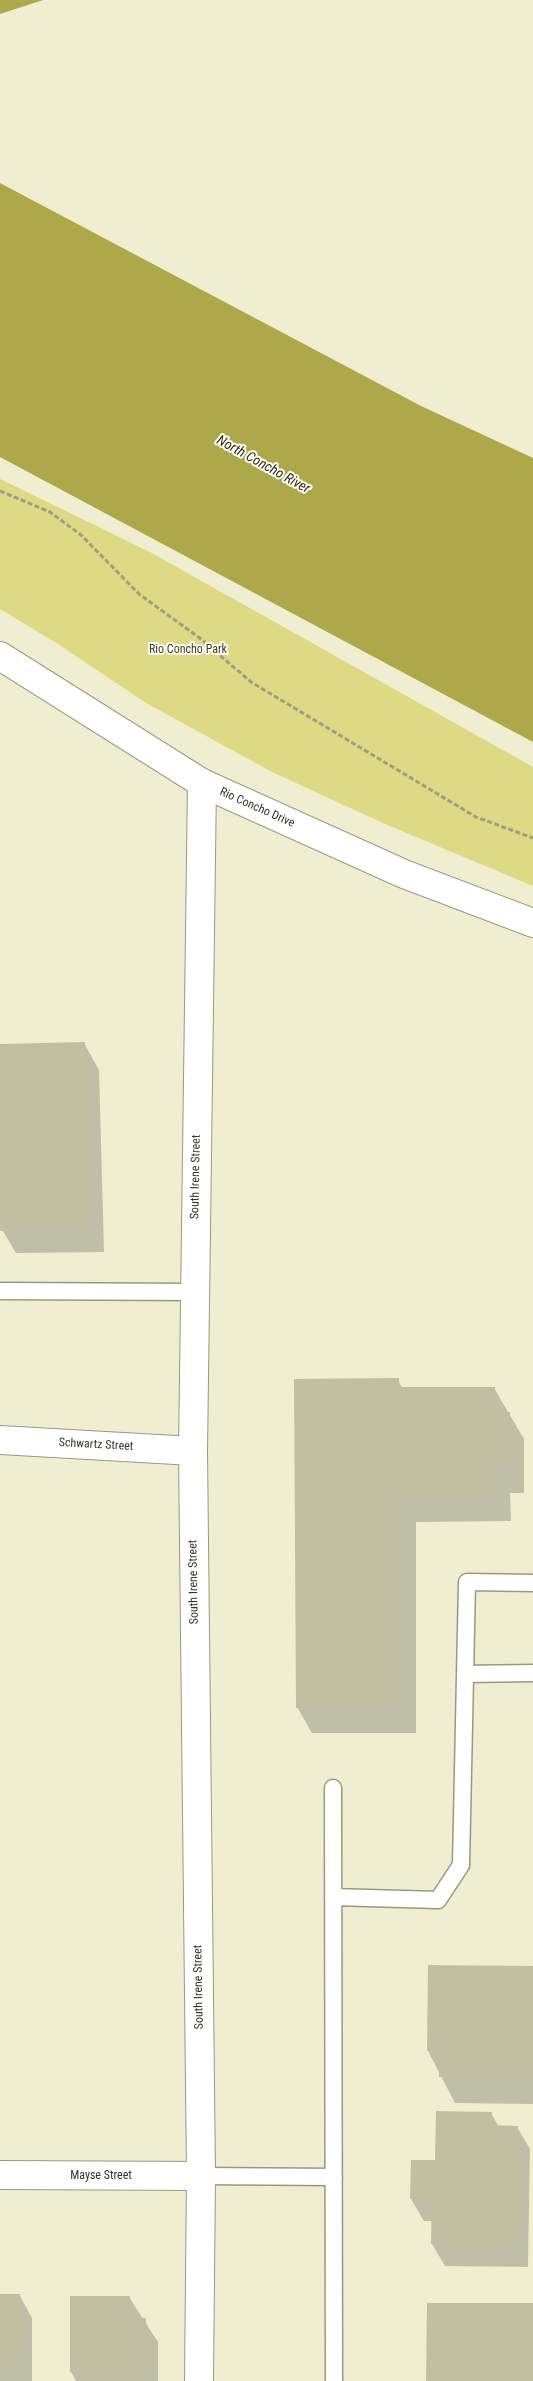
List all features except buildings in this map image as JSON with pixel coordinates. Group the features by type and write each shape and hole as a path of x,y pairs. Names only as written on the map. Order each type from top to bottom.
{"street":[{"name":"Rio Concho Drive","path":"0,656 202,783 404,874 533,923"},
{"name":"South Irene Street","path":"199,2381 201,2176 192,1451 202,783"},
{"name":"Schwartz Street","path":"0,1440 192,1451"},
{"name":"Mayse Street","path":"0,2175 201,2176"}],"lane":[{"path":"0,1291 194,1292"},
{"path":"333,1897 438,1900 461,1865 466,1582 533,1583"},
{"path":"465,1674 533,1673"},
{"path":"333,1788 334,2381"},
{"path":"201,2176 334,2177"}],"path":[{"path":"0,491 50,512 81,535 138,594 200,639 251,682 476,817 533,838"}],"green space":[{"name":"Rio Concho Park","path":"0,479 150,552 533,767 533,886 385,824 272,772 146,703 61,646 0,609"}],"water":[{"path":"0,0 43,0 0,14"},
{"name":"North Concho River","path":"0,183 421,406 533,458 533,742 0,457"}]}
